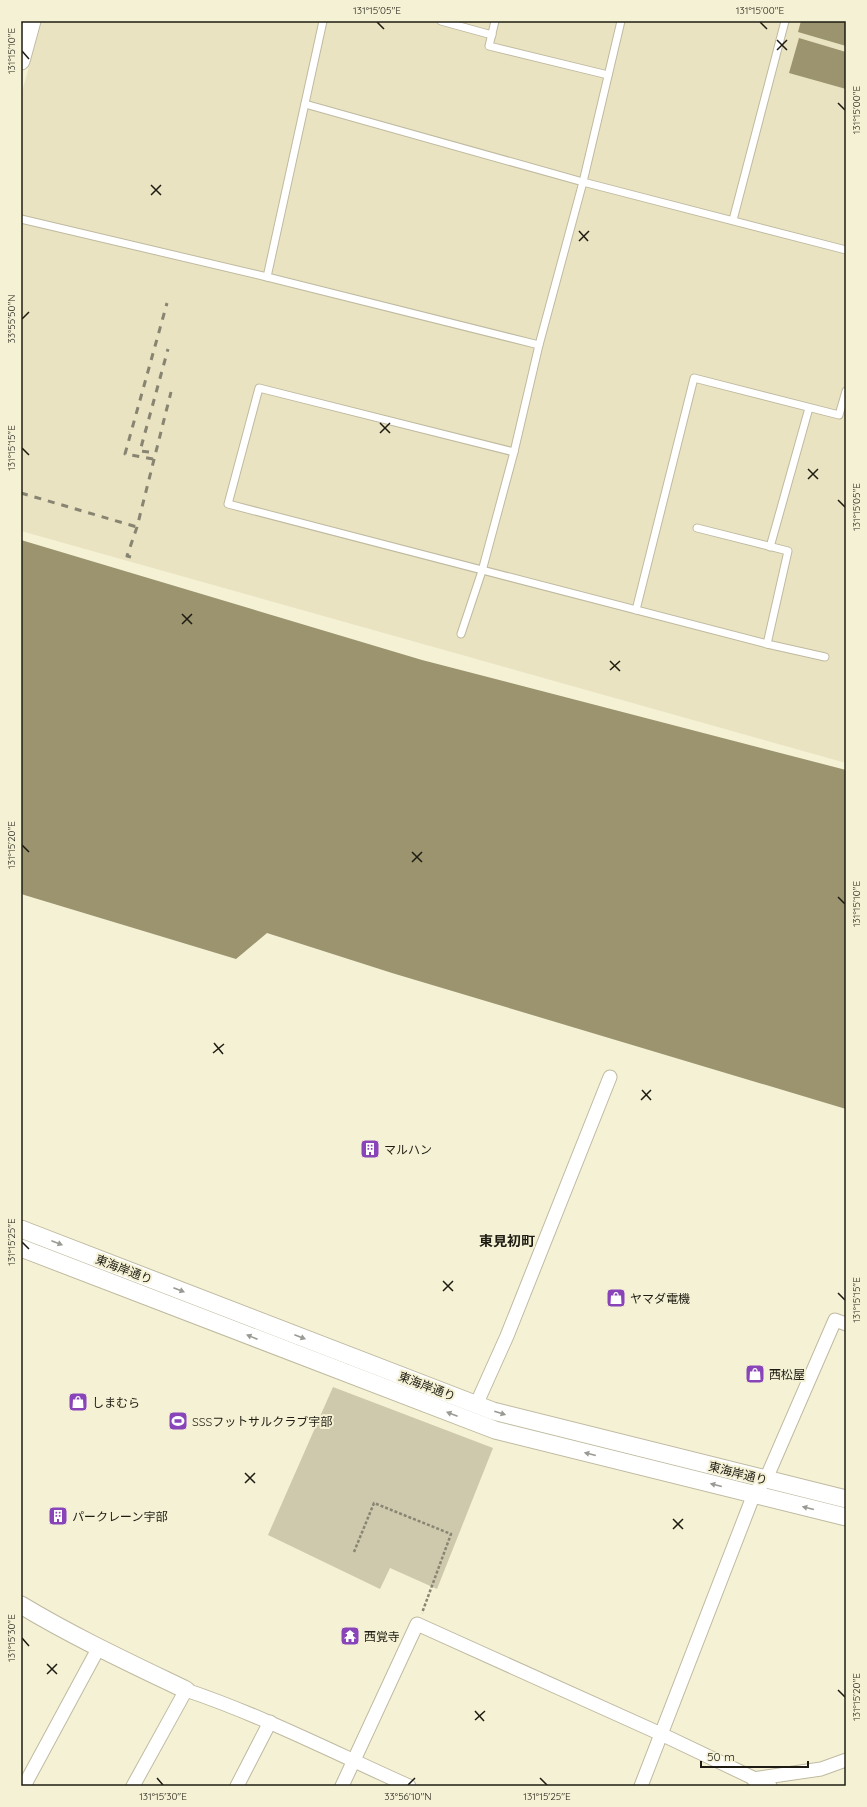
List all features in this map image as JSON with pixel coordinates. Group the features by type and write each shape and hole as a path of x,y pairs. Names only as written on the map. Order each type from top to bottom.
{"street":[{"path":"22,53 32,21"},
{"path":"476,1405 510,1328 610,1077"},
{"name":"東海岸通り","path":"21,1229 476,1405 516,1418 846,1499"},
{"name":"東海岸通り","path":"21,1248 495,1430 846,1517"},
{"path":"641,1786 754,1494 766,1479 835,1320 846,1324"},
{"path":"21,1605 98,1649 186,1690 222,1702 270,1722 408,1786"},
{"path":"342,1786 417,1624 661,1734 770,1786"},
{"path":"21,1785 24,1786 98,1649"},
{"path":"134,1786 186,1690"},
{"path":"238,1786 270,1722"},
{"path":"753,1779 821,1769 846,1760"}],"lane":[{"path":"267,277 323,21"},
{"path":"441,21 492,35"},
{"path":"495,21 489,46 608,75"},
{"path":"461,634 482,571 514,452 539,345 583,182 620,21"},
{"path":"733,220 785,21"},
{"path":"305,104 583,182 846,250"},
{"path":"21,219 267,277 539,345"},
{"path":"636,610 694,378 840,415 846,391"},
{"path":"514,452 259,388 228,504 482,571 767,644 825,657"},
{"path":"770,546 809,408"},
{"path":"697,528 788,551 767,644"}],"path":[{"path":"354,1552 374,1503 451,1534 417,1624"}],"shaded area":[{"path":"42,21 846,21 846,763 21,531 21,95"},
{"path":"801,21 846,21 846,46 798,32"},
{"path":"799,38 846,52 846,89 789,73"},
{"path":"21,540 422,660 846,770 846,1109 392,973 267,933 236,959 21,894"},
{"path":"333,1387 493,1448 437,1589 390,1568 380,1589 268,1535"}],"railway":[{"path":"153,459 125,454 167,303"},
{"path":"149,452 140,451 168,349"},
{"path":"131,557 127,556 137,527 171,392"},
{"path":"21,493 137,527"}],"place":[{"name":"マルハン","path":"370,1149"},
{"name":"ヤマダ電機","path":"616,1298"},
{"name":"西松屋","path":"755,1374"},
{"name":"しまむら","path":"78,1402"},
{"name":"SSSフットサルクラブ宇部","path":"178,1421"},
{"name":"パークレーン宇部","path":"58,1516"},
{"name":"西覚寺","path":"350,1636"}],"district":[{"name":"東見初町","path":"507,1241"}]}
